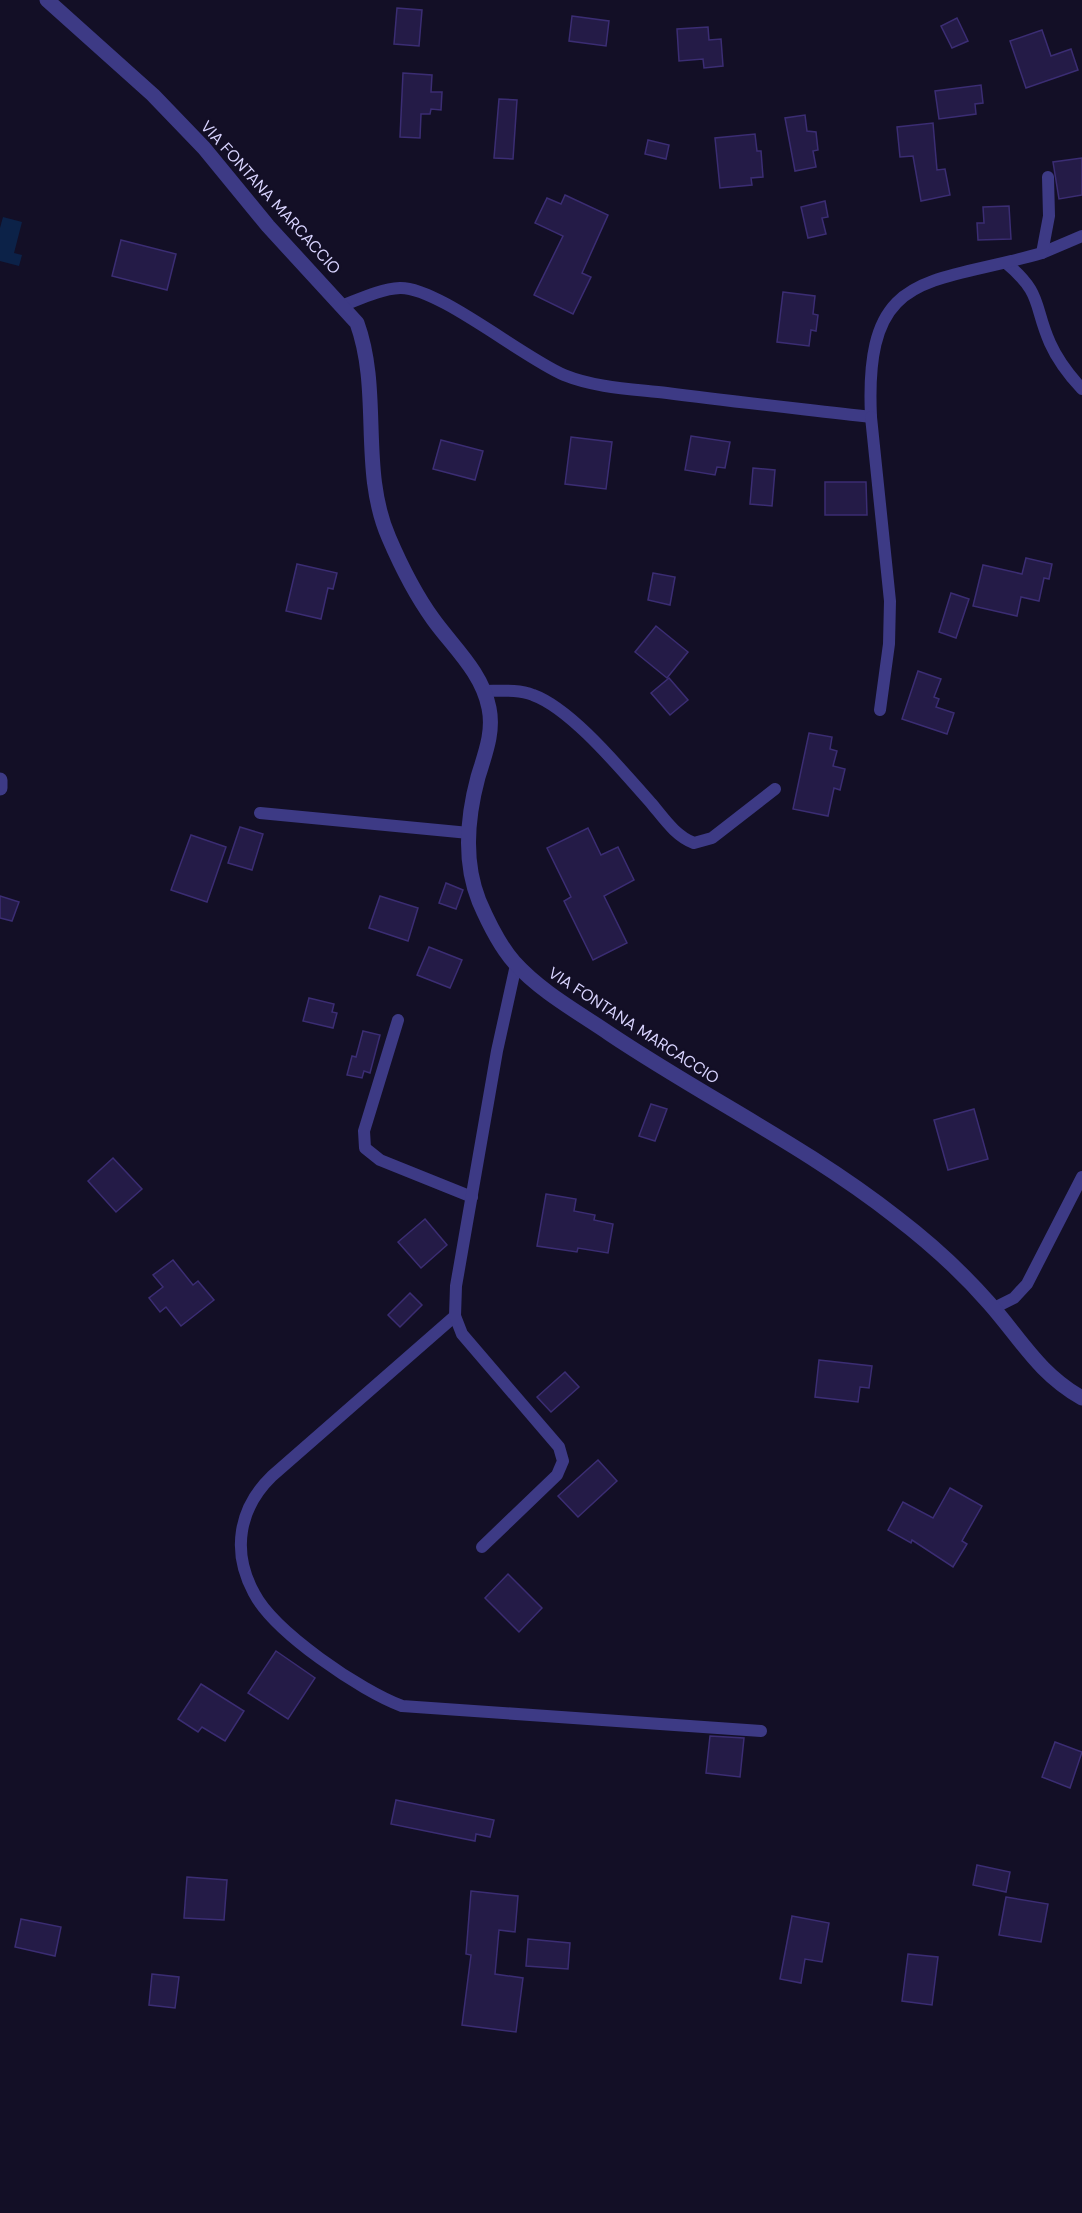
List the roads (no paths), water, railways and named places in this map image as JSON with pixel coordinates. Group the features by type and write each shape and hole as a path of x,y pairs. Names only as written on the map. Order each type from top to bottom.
{"street":[{"name":"VIA FONTANA MARCACCIO","path":"47,0 161,104 214,158 279,237 344,305 357,322 362,342 369,405 372,472 384,527 423,604 465,659 483,691 489,710 490,736 476,784 469,833 468,860 476,893 497,938 516,965 547,991 657,1065 864,1192 946,1258 994,1308 1039,1366 1082,1398"},
{"path":"0,780 0,788"}],"lane":[{"path":"1042,253 1049,216 1048,177"},
{"path":"880,710 888,651 890,601 871,417 870,362 875,339 892,307 907,292 926,282 1042,253 1082,236"},
{"path":"1006,263 1033,290 1049,341 1064,369 1082,389"},
{"path":"344,305 383,291 399,288 416,290 440,300 533,360 579,380 639,390 871,417"},
{"path":"483,691 524,692 541,698 558,709 622,770 677,833 694,843 712,838 774,789"},
{"path":"260,813 469,833"},
{"path":"482,1547 557,1476 562,1466 563,1455 466,1340 458,1328 455,1316 456,1286 497,1051 516,965"},
{"path":"398,1020 364,1131 365,1148 380,1160 472,1197"},
{"path":"994,1308 1014,1299 1027,1284 1082,1177"},
{"path":"455,1316 272,1476 254,1496 246,1510 241,1534 247,1575 254,1595 274,1618 338,1671 374,1694 402,1706 761,1731"}],"water":[{"path":"3,217 22,222 14,253 22,255 19,266 0,261 0,228"}]}
